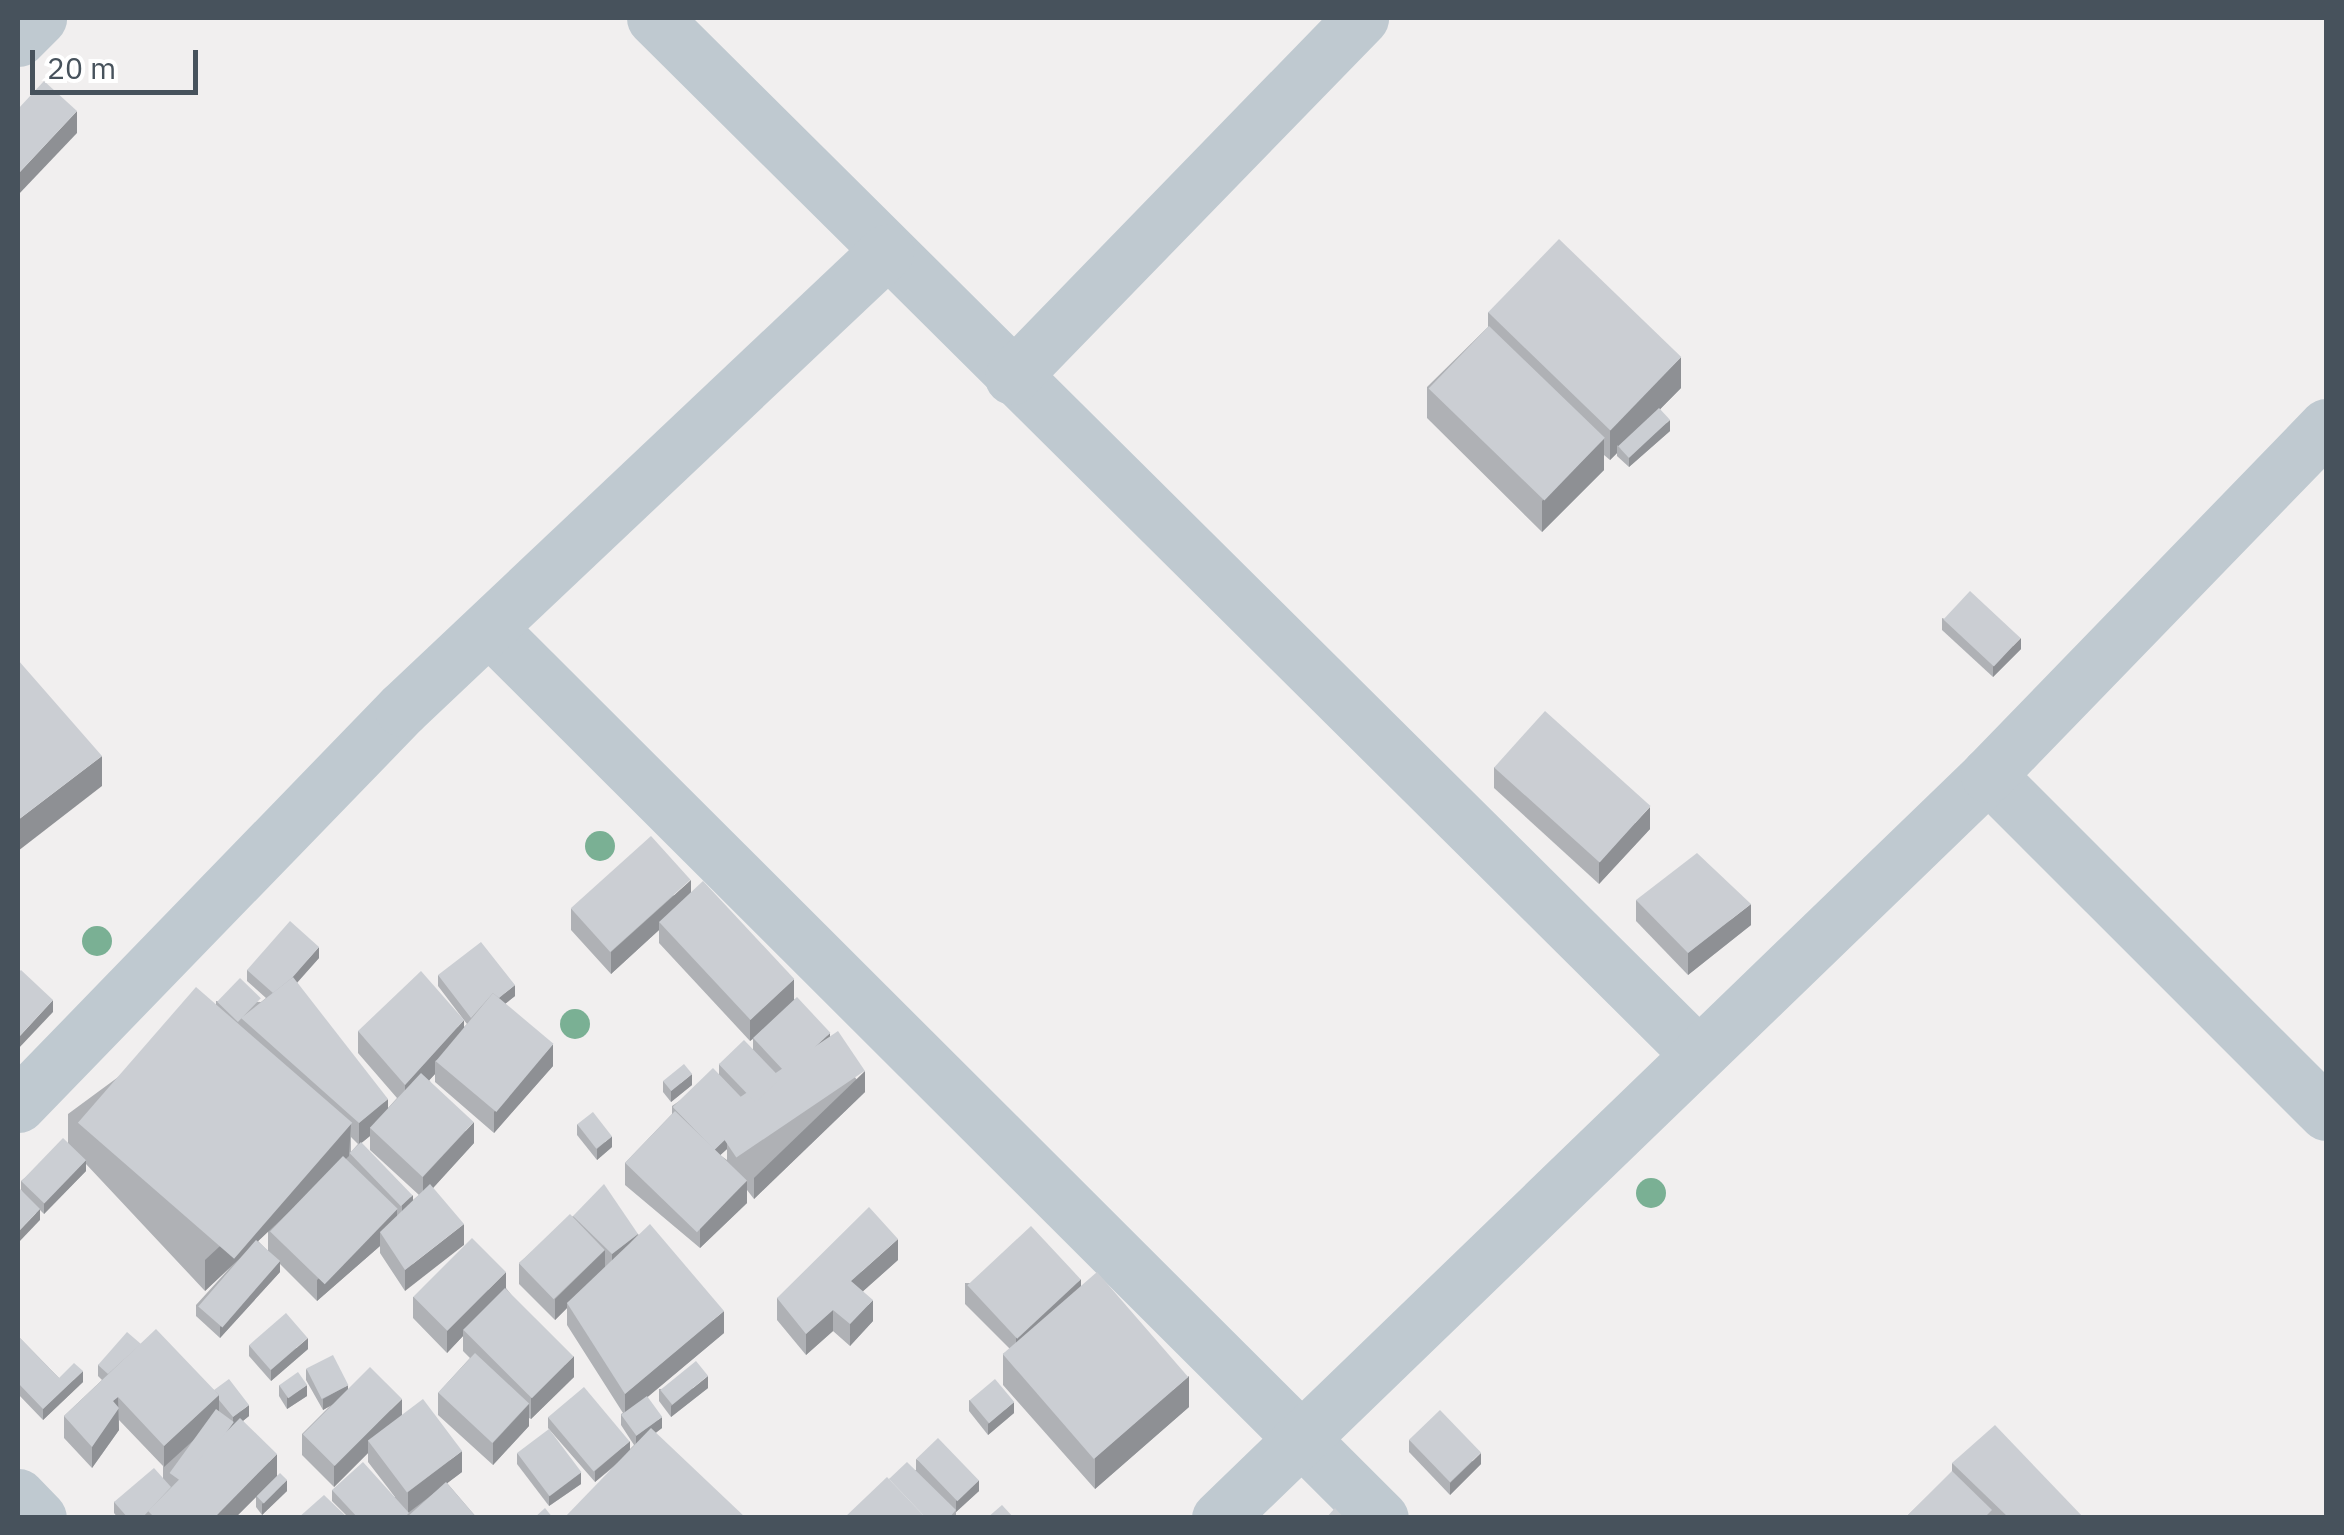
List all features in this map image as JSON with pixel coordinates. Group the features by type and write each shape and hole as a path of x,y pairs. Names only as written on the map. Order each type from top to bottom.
{"street":[{"path":"18,39 39,18"},
{"path":"654,18 1698,1054"},
{"path":"1012,377 1360,18"},
{"path":"18,1104 488,628 886,252"},
{"path":"1218,1518 1988,775 2326,426"},
{"path":"488,628 1381,1518"},
{"path":"1988,775 2326,1113"},
{"path":"18,1496 39,1518"}],"building":[{"path":"44,81 77,111 18,174 18,109"},
{"path":"1559,239 1681,357 1610,430 1488,312"},
{"path":"1489,326 1605,438 1544,500 1429,389"},
{"path":"1659,408 1670,420 1629,458 1618,446"},
{"path":"1970,591 2020,638 1994,667 1943,620"},
{"path":"18,660 102,756 18,820"},
{"path":"1545,711 1651,806 1600,862 1494,767"},
{"path":"651,836 690,880 610,952 571,908"},
{"path":"1697,853 1751,904 1688,953 1636,900"},
{"path":"703,881 794,979 751,1020 659,922"},
{"path":"290,921 319,947 273,993 247,970"},
{"path":"481,942 515,985 499,998 493,993 471,1018 438,975"},
{"path":"21,970 53,1000 18,1038 18,973"},
{"path":"421,971 464,1020 405,1085 358,1031"},
{"path":"293,977 388,1099 359,1123 241,1018"},
{"path":"240,978 261,998 238,1022 217,1002"},
{"path":"196,987 352,1123 234,1259 78,1123"},
{"path":"493,993 554,1044 496,1112 436,1061"},
{"path":"797,997 830,1033 787,1074 753,1038"},
{"path":"838,1031 865,1071 736,1157 709,1118"},
{"path":"744,1040 781,1078 756,1102 719,1064"},
{"path":"684,1064 692,1074 671,1091 663,1081"},
{"path":"713,1068 755,1111 714,1150 673,1107"},
{"path":"421,1073 474,1122 423,1177 370,1128"},
{"path":"675,1111 747,1180 697,1232 625,1163"},
{"path":"593,1112 612,1136 596,1149 577,1124"},
{"path":"63,1138 86,1160 44,1203 21,1181"},
{"path":"361,1142 412,1195 401,1206 349,1153"},
{"path":"343,1156 398,1209 325,1284 270,1232"},
{"path":"430,1184 464,1224 405,1270 380,1232"},
{"path":"604,1184 638,1234 612,1254 573,1216"},
{"path":"18,1187 40,1209 18,1232"},
{"path":"869,1207 898,1239 851,1281 873,1300 850,1324 833,1310 806,1334 777,1298"},
{"path":"570,1214 605,1250 554,1299 519,1263"},
{"path":"650,1224 724,1311 625,1394 567,1303"},
{"path":"1031,1226 1081,1279 1017,1339 967,1285"},
{"path":"472,1238 506,1272 447,1331 413,1297"},
{"path":"256,1240 280,1261 222,1327 198,1306"},
{"path":"1097,1272 1188,1377 1094,1459 1003,1354"},
{"path":"505,1288 574,1357 532,1398 463,1330"},
{"path":"286,1313 308,1338 271,1370 249,1345"},
{"path":"156,1329 219,1395 164,1446 118,1397 113,1401 119,1408 92,1447 64,1416"},
{"path":"127,1332 141,1344 108,1374 98,1365"},
{"path":"18,1336 59,1378 74,1363 83,1371 43,1409 18,1383"},
{"path":"475,1353 529,1403 492,1443 438,1392"},
{"path":"333,1355 348,1385 322,1399 306,1369"},
{"path":"696,1361 708,1376 672,1405 660,1390"},
{"path":"370,1367 402,1399 335,1466 303,1434"},
{"path":"298,1372 307,1385 288,1398 279,1385"},
{"path":"229,1379 249,1405 233,1417 214,1390"},
{"path":"995,1379 1014,1402 989,1423 970,1400"},
{"path":"584,1387 630,1441 594,1472 548,1417"},
{"path":"647,1396 662,1417 636,1436 621,1415"},
{"path":"423,1399 462,1451 407,1492 368,1441"},
{"path":"216,1409 234,1422 187,1486 170,1473"},
{"path":"1440,1410 1481,1452 1450,1482 1409,1440"},
{"path":"240,1418 277,1454 214,1518 155,1518 148,1511"},
{"path":"1995,1425 2084,1518 2009,1518 1952,1463"},
{"path":"651,1428 746,1518 564,1518"},
{"path":"549,1429 581,1472 550,1496 517,1453"},
{"path":"938,1438 979,1480 957,1501 916,1459"},
{"path":"363,1462 409,1513 404,1518 358,1518 332,1490"},
{"path":"907,1462 956,1510 949,1518 926,1518 889,1479"},
{"path":"154,1468 171,1487 142,1518 128,1518 114,1502"},
{"path":"1952,1471 1992,1510 1984,1518 1905,1518"},
{"path":"280,1473 287,1480 264,1503 257,1496"},
{"path":"887,1477 926,1518 844,1518"},
{"path":"446,1482 477,1518 406,1518"},
{"path":"324,1495 348,1518 298,1518"},
{"path":"1002,1505 1014,1518 987,1518"},
{"path":"545,1508 553,1518 534,1518"},
{"path":"1335,1508 1344,1518 1326,1518"}]}
